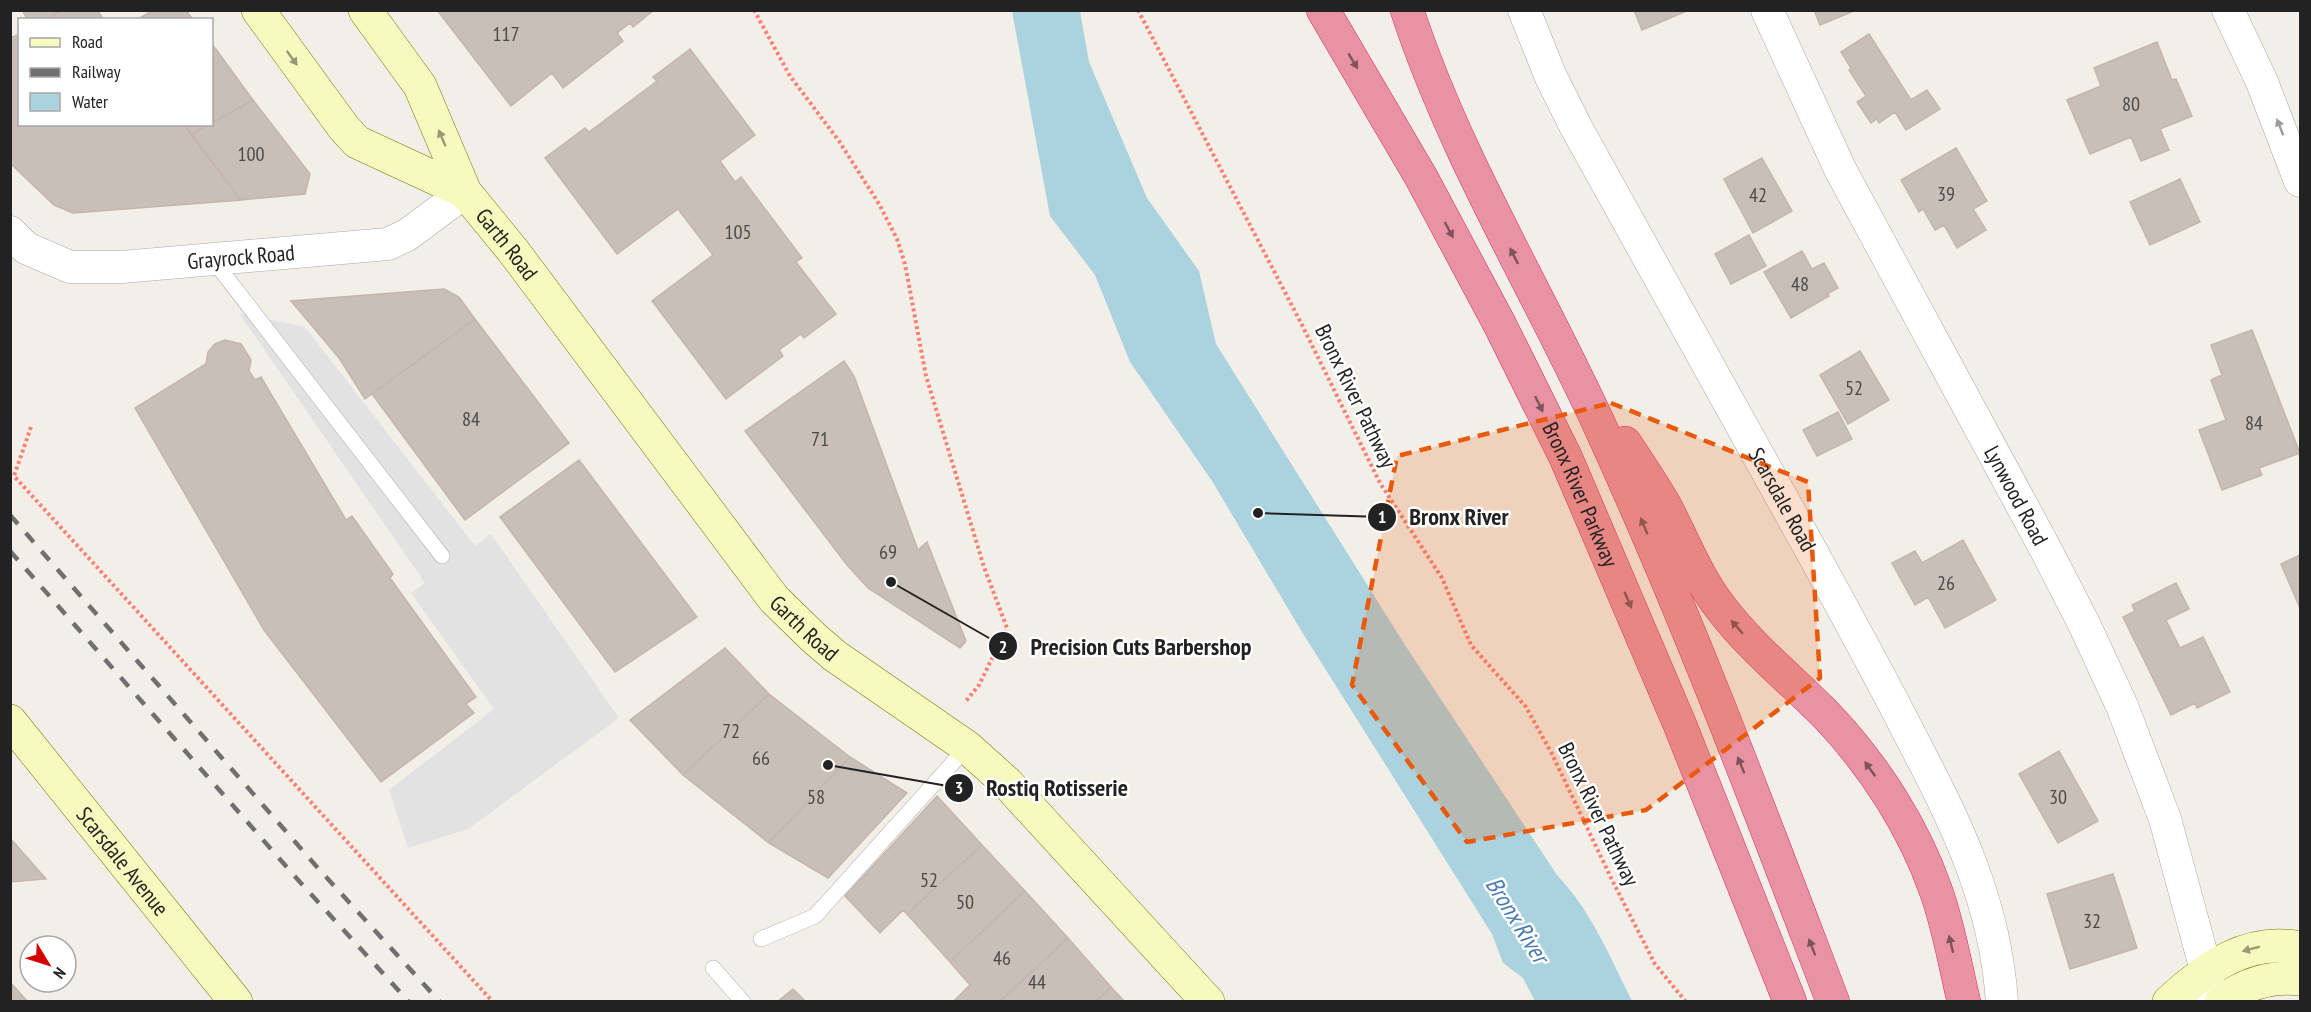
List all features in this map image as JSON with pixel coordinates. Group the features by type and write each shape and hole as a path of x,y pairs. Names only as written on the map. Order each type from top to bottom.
{"highway":[{"name":"Bronx River Parkway","path":"1323,10 1426,187 1500,325 1566,458 1671,704 1790,1002"},
{"name":"Bronx River Parkway","path":"1407,10 1458,140 1602,431 1661,566 1833,1002"},
{"path":"1537,300 1664,504 1702,579 1719,606 1737,628 1836,727 1892,801 1925,861 1937,893 1964,1002"}],"street":[{"name":"Garth Road","path":"258,10 344,128 357,142 465,192"},
{"name":"Garth Road","path":"365,10 420,86 465,192 514,252 774,599 835,656 955,738 1034,810 1208,1002"},
{"name":"Scarsdale Road","path":"1524,10 1551,77 1577,129 1875,666 1954,820 1977,876 1992,929 2000,973 2002,1002"},
{"name":"Lynwood Road","path":"1767,10 1840,169 2046,550 2117,695 2164,819 2206,970 2211,1002"},
{"path":"2228,10 2262,82 2301,181"},
{"name":"Grayrock Road","path":"10,232 26,248 70,267 122,267 213,260 388,244 406,235 465,192"},
{"name":"Scarsdale Avenue","path":"10,721 236,1002"},
{"path":"2169,1002 2206,970 2230,956 2273,945 2301,948"},
{"path":"2221,1002 2238,991 2268,980 2285,978 2301,980"}],"lane":[{"path":"213,260 442,556"},
{"path":"761,939 814,916 955,738"},
{"path":"713,968 743,1002"}],"path":[{"path":"754,10 790,76 839,141 879,204 897,238 905,264 926,376 984,567 1008,628 955,738"},
{"name":"Bronx River Pathway","path":"1138,10 1301,323 1380,483 1442,578 1471,645 1526,707 1552,754 1655,964 1686,1002"},
{"path":"31,427 14,476 493,1002"}],"highlighted area":[{"path":"1611,403 1808,482 1820,678 1646,810 1467,842 1352,685 1397,456"}],"shaded area":[{"path":"239,313 305,327 475,546 491,534 619,718 468,829 408,848 389,790 494,709 411,593 425,583"}],"water":[{"path":"1012,11 1080,11 1089,62 1147,198 1199,271 1216,344 1405,645 1557,875 1580,904 1608,952 1632,1001 1535,1001 1523,978 1503,963 1492,934 1302,632 1212,481 1130,362 1095,275 1050,216"}],"building":[{"path":"22,10 62,10 48,18 27,18"},
{"path":"62,10 97,10 103,18 48,18"},
{"path":"154,10 186,10 192,18 140,18"},
{"path":"437,10 654,10 633,27 630,23 617,33 623,41 563,88 552,73 511,106"},
{"path":"1634,10 1689,10 1642,30"},
{"path":"1814,10 1856,10 1820,25"},
{"path":"1869,34 1911,100 1927,90 1940,109 1906,130 1895,112 1879,123 1877,119 1871,123 1857,102 1866,96 1849,70 1851,68 1841,52"},
{"path":"18,35 18,126 186,126 241,200 73,213 54,205 10,163 10,38"},
{"path":"2157,42 2172,80 2176,79 2192,116 2160,129 2169,150 2141,161 2131,137 2090,154 2067,100 2101,86 2094,68"},
{"path":"213,45 253,100 213,122"},
{"path":"690,49 755,135 720,161 735,182 741,177 802,258 796,262 836,314 804,338 801,334 779,350 783,356 726,399 652,301 713,255 678,209 617,254 545,158 585,128 589,132 657,81 653,77"},
{"path":"253,100 310,174 305,194 241,200 191,135 207,126 213,126 213,123"},
{"path":"185,126 206,126 191,135"},
{"path":"1956,148 1987,201 1973,209 1986,230 1957,248 1944,225 1935,230 1923,209 1919,212 1901,180"},
{"path":"1762,158 1792,211 1753,233 1724,179"},
{"path":"2180,179 2200,222 2150,245 2130,202"},
{"path":"1749,235 1766,266 1731,284 1715,254"},
{"path":"1802,251 1812,269 1824,263 1838,288 1827,294 1829,296 1791,318 1764,272"},
{"path":"444,289 459,297 475,319 365,399 339,358 291,301"},
{"path":"475,319 569,443 465,520 372,394"},
{"path":"2252,330 2300,453 2259,468 2262,475 2222,490 2199,430 2226,420 2211,380 2222,375 2211,345"},
{"path":"225,340 241,344 251,360 249,371 255,380 261,377 346,520 352,516 393,574 390,578 476,697 466,704 474,713 381,782 264,630 135,408 206,364 208,352 215,344"},
{"path":"1860,351 1889,400 1848,424 1820,375"},
{"path":"844,361 854,376 918,550 927,542 966,641 960,648 868,588 847,565 745,431"},
{"path":"1838,412 1852,439 1817,456 1803,430"},
{"path":"579,460 697,617 615,672 500,517"},
{"path":"1963,540 1996,600 1945,628 1928,597 1915,605 1892,563 1915,551 1922,563"},
{"path":"2300,555 2300,608 2281,564"},
{"path":"2176,583 2189,609 2166,620 2180,648 2203,637 2230,692 2197,708 2195,703 2171,715 2123,617 2135,611 2132,605"},
{"path":"725,648 769,694 683,775 630,720"},
{"path":"769,694 850,757 769,843 683,775"},
{"path":"2059,751 2098,821 2058,843 2019,774"},
{"path":"850,757 907,793 828,878 769,843"},
{"path":"937,796 982,845 907,914 903,910 880,933 845,896"},
{"path":"10,838 46,879 10,882"},
{"path":"982,845 1025,891 950,962 907,914"},
{"path":"2113,874 2137,948 2070,969 2047,894"},
{"path":"1025,891 1068,938 999,1002 953,1002 970,985 950,962"},
{"path":"1068,938 1111,987 1095,1002 999,1002"},
{"path":"10,982 18,994 28,1002 10,1002"},
{"path":"1111,987 1125,1002 1095,1002"},
{"path":"793,989 806,1002 777,1002"}],"railway":[{"path":"10,515 317,867 440,1002"},
{"path":"10,551 299,881 409,1002"}],"place":[{"name":"Bronx River","path":"1258,513"},
{"name":"Precision Cuts Barbershop","path":"891,582"},
{"name":"Rostiq Rotisserie","path":"828,765"}]}
